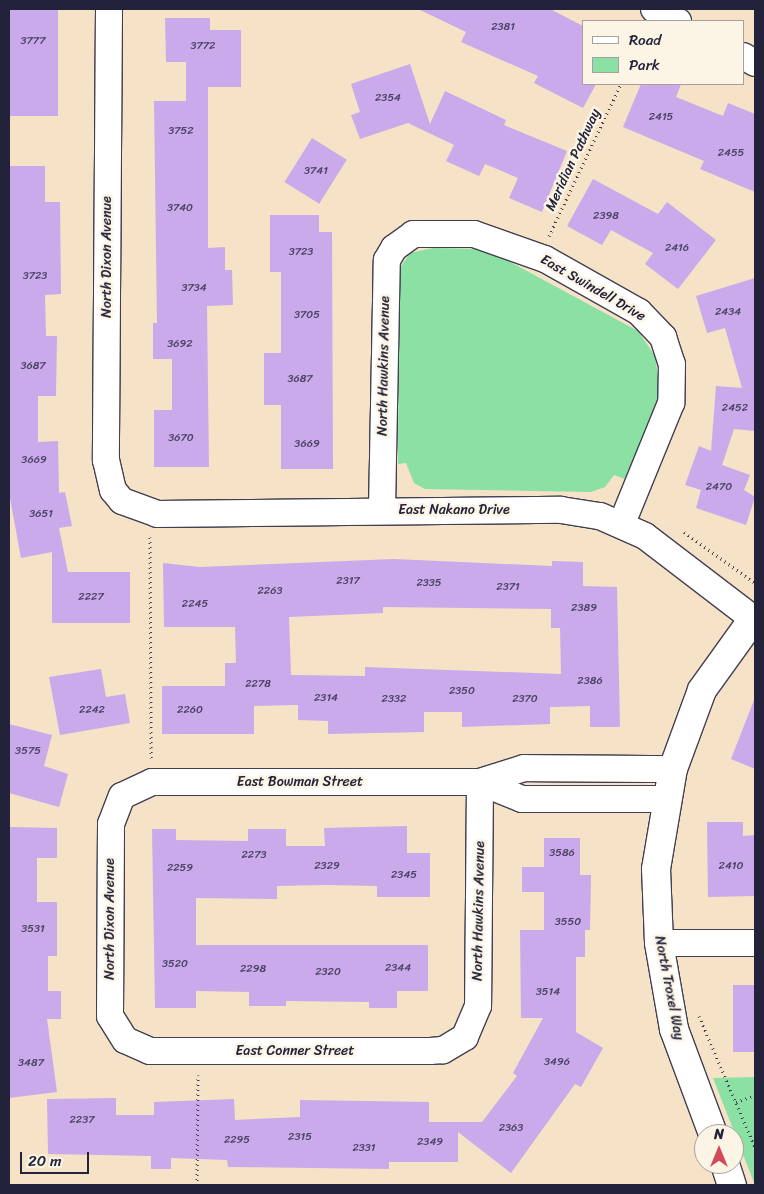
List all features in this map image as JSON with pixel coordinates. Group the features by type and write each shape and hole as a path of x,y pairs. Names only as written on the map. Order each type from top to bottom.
{"street":[{"name":"North Dixon Avenue","path":"109,9 106,460 114,490 122,501"},
{"path":"654,9 676,20"},
{"path":"744,57 755,63"},
{"name":"North Hawkins Avenue","path":"382,510 385,272 394,248 413,234"},
{"name":"East Swindell Drive","path":"413,234 474,234 505,242 639,312 663,337 672,364 671,403 622,523"},
{"name":"East Nakano Drive","path":"122,501 157,514 382,510 561,510 622,523 696,571 754,619"},
{"name":"North Troxel Way","path":"709,1124 674,1029 659,943 656,869 665,799 672,769 702,690 754,619"},
{"name":"East Bowman Street","path":"122,796 152,782 480,782 524,768 672,769"},
{"name":"North Hawkins Avenue","path":"465,1037 478,1006 480,782"},
{"name":"East Bowman Street","path":"480,782 522,799 665,799"},
{"name":"North Dixon Avenue","path":"122,796 111,824 110,1016 125,1040"},
{"path":"659,943 755,943"},
{"name":"East Conner Street","path":"125,1040 150,1051 430,1051 454,1045 465,1037"}],"path":[{"name":"Meridian Pathway","path":"546,242 621,85"},
{"path":"675,526 755,583"},
{"path":"150,530 152,764"},
{"path":"697,1011 755,1146"},
{"path":"197,1185 198,1067"},
{"path":"736,1102 755,1095"}],"green space":[{"path":"433,248 481,249 503,258 638,331 655,356 659,383 657,400 625,479 614,475 605,487 591,492 425,489 414,483 406,463 398,464 399,269 410,253"},
{"path":"755,1077 755,1185 744,1157 744,1124 731,1124 713,1078"}],"building":[{"path":"9,9 58,9 58,116 9,116"},
{"path":"418,9 550,9 582,25 582,85 595,85 583,108 534,83 538,76 461,42 466,32"},
{"path":"165,18 210,18 210,30 241,30 241,87 208,87 208,248 225,247 225,270 232,270 233,305 207,306 209,467 154,467 154,410 172,410 172,359 153,359 153,323 157,323 154,101 186,101 186,62 166,62"},
{"path":"410,64 430,124 445,91 506,120 504,125 567,151 542,212 509,198 518,178 485,164 479,176 446,161 454,145 408,123 360,139 351,115 360,112 351,84"},
{"path":"641,85 681,85 676,97 723,116 728,103 755,114 755,192 700,169 704,161 623,127"},
{"path":"312,138 347,160 319,204 284,182"},
{"path":"9,166 45,166 45,202 60,202 61,294 45,295 46,336 57,336 56,396 38,396 38,442 58,441 59,493 65,492 72,526 59,528 68,572 130,572 130,623 52,623 52,552 21,558 9,493"},
{"path":"593,179 658,214 667,202 716,240 678,289 645,264 653,253 611,230 602,245 567,226"},
{"path":"270,215 319,215 319,232 332,232 333,469 281,469 281,405 264,405 264,353 281,353 281,272 270,272"},
{"path":"755,278 755,431 734,429 722,465 750,475 744,490 755,497 746,525 696,508 701,490 685,485 699,446 711,451 716,386 742,388 725,328 707,333 696,296"},
{"path":"394,559 552,566 552,561 583,562 583,586 617,587 620,727 590,727 590,706 550,707 550,724 462,727 462,712 424,712 424,732 328,734 328,721 298,720 298,705 254,706 254,734 162,734 162,686 225,686 225,663 236,663 235,627 164,627 163,563 200,567","holes":["383,607 551,609 551,628 560,628 561,674 365,667 365,676 291,675 289,617 383,613"]},
{"path":"101,669 106,697 125,694 130,723 60,735 49,677"},
{"path":"755,700 755,769 731,759"},
{"path":"9,724 52,735 44,766 68,774 59,807 9,793"},
{"path":"707,822 743,822 743,836 755,835 755,896 708,897"},
{"path":"407,826 407,853 430,853 430,897 377,897 377,886 326,885 277,886 277,899 196,898 196,945 428,945 428,991 397,991 397,1008 369,1008 369,1002 286,1001 286,1006 249,1006 249,992 196,991 196,1008 155,1008 152,829 176,829 176,840 248,841 248,829 286,829 286,846 325,846 324,828"},
{"path":"9,827 57,828 57,858 37,858 37,902 57,902 57,956 48,956 48,991 61,991 61,1019 47,1019 57,1092 9,1098"},
{"path":"544,838 580,838 580,875 591,875 590,930 585,930 585,957 576,957 576,1032 603,1048 581,1087 575,1084 511,1173 458,1132 458,1162 389,1162 389,1169 228,1167 227,1160 171,1158 171,1169 151,1169 151,1156 48,1154 47,1099 116,1098 116,1115 154,1115 154,1102 234,1099 235,1120 300,1117 300,1100 429,1102 429,1122 482,1122 517,1076 513,1073 543,1018 521,1018 520,930 544,930 544,892 522,892 522,867 544,867"},
{"path":"733,985 755,985 755,1052 733,1052"}]}
